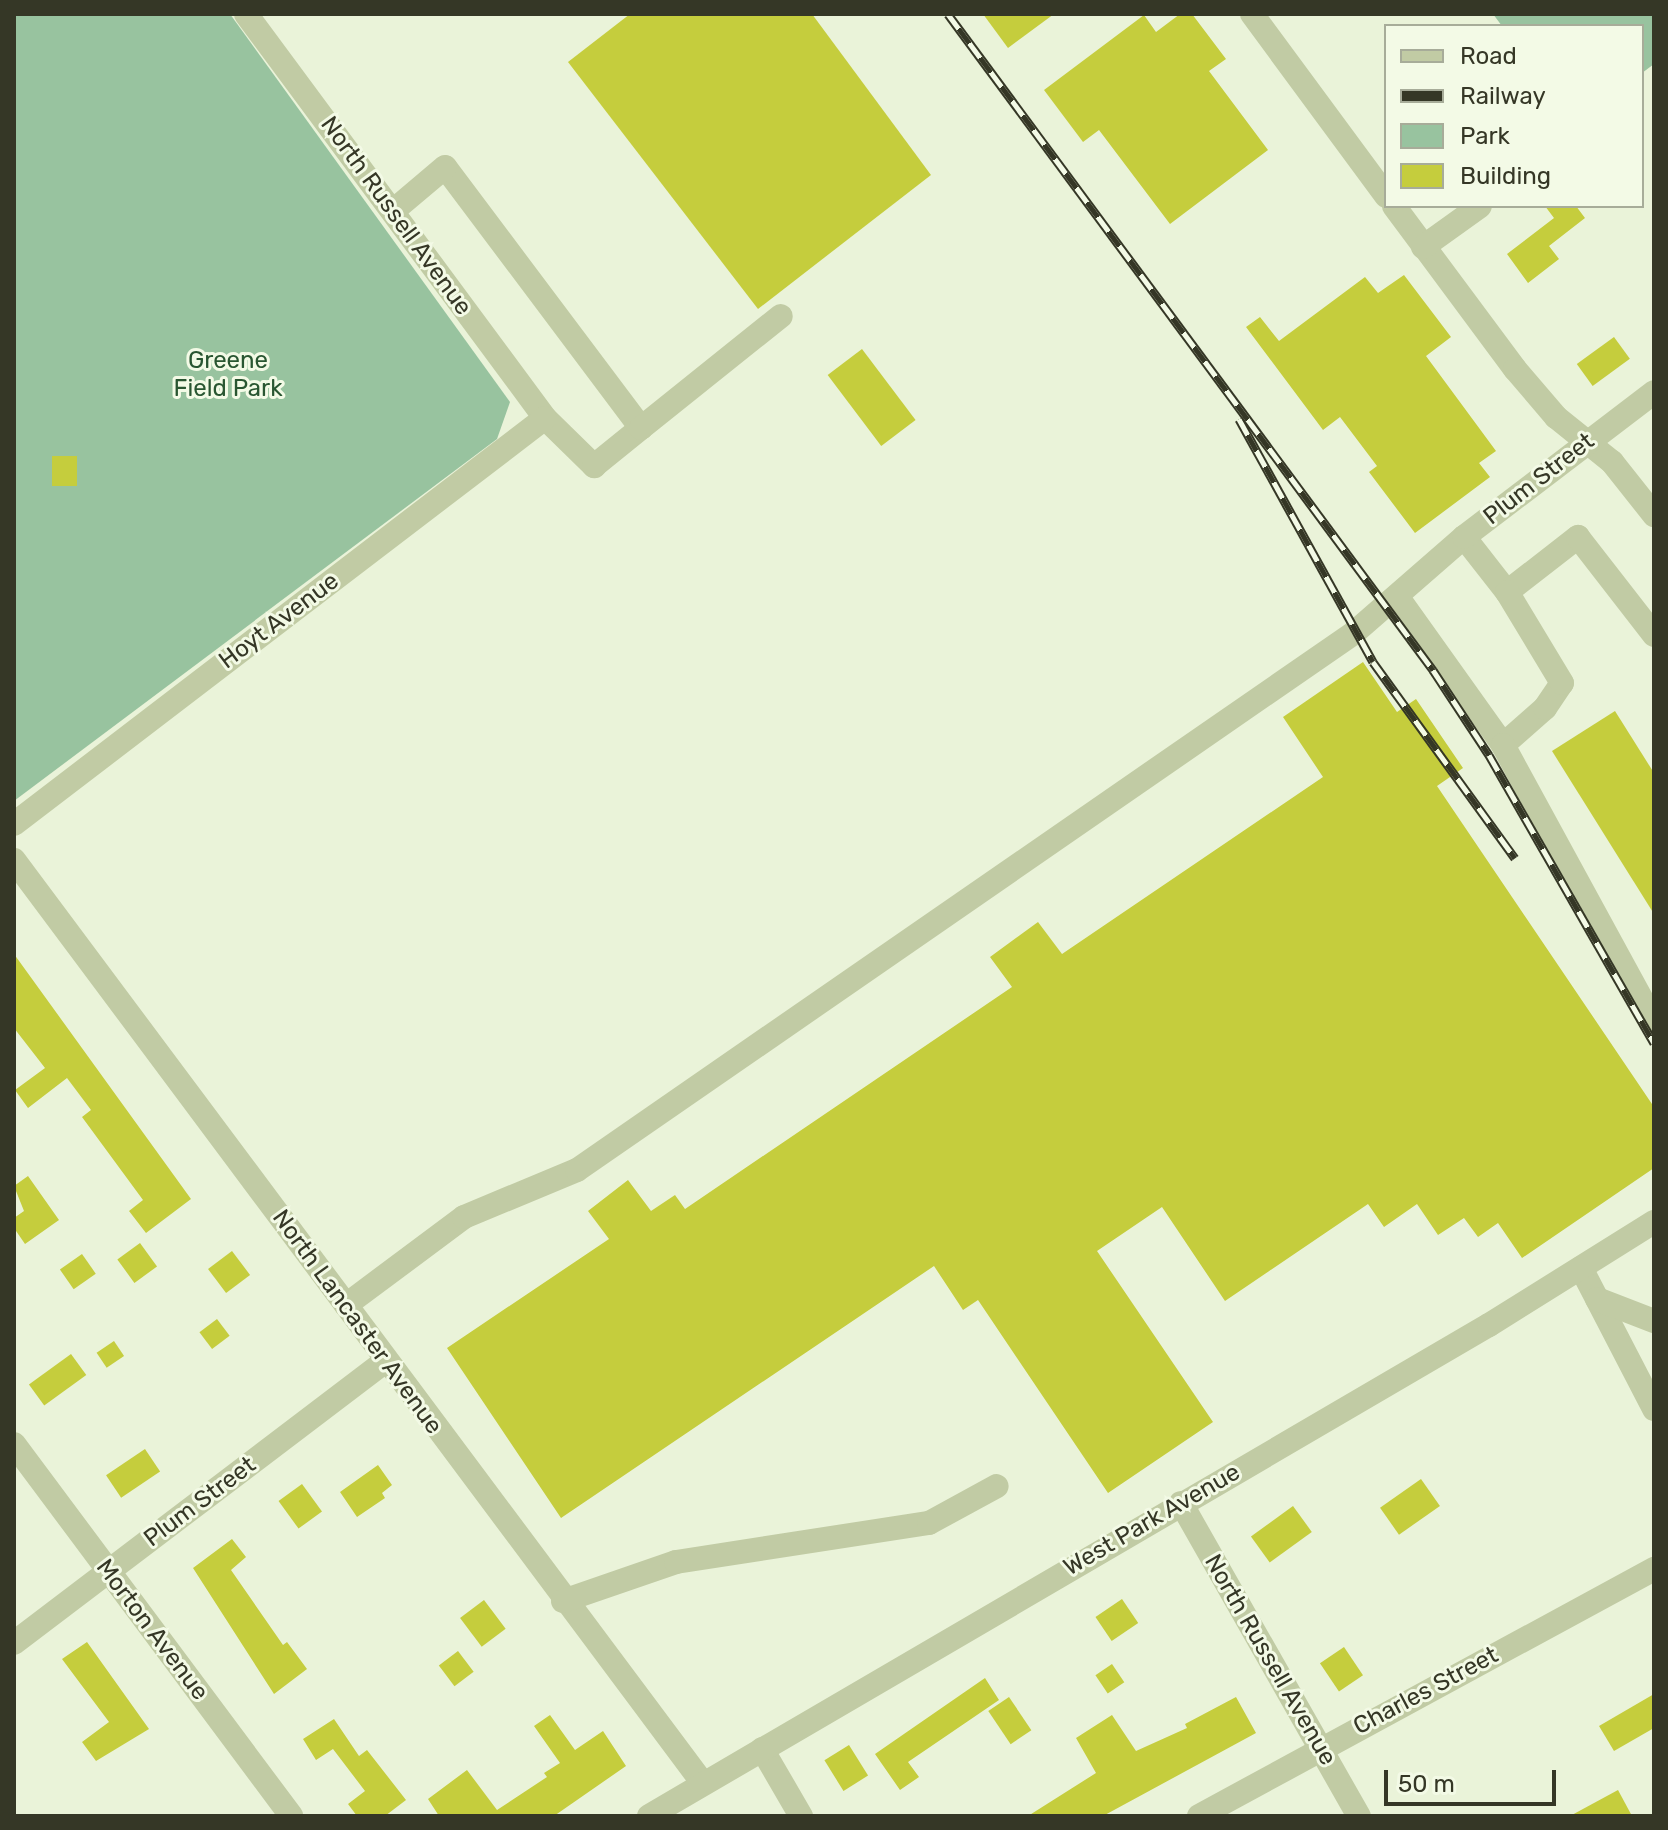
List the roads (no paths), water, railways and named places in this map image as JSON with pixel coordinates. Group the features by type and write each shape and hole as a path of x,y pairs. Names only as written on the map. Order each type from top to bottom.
{"street":[{"name":"North Russell Avenue","path":"246,14 545,418 594,466 641,428"},
{"path":"1252,14 1384,193"},
{"path":"393,211 445,167 641,428 781,316"},
{"path":"1395,208 1515,369 1556,417 1612,462 1654,515"},
{"path":"1423,247 1477,208"},
{"name":"Plum Street","path":"346,1305 464,1217 577,1170 1399,599 1464,537 1654,392"},
{"name":"Hoyt Avenue","path":"14,824 545,418"},
{"path":"1464,537 1507,592 1562,683 1545,708 1503,745"},
{"path":"1507,592 1578,537 1654,635"},
{"path":"1399,599 1503,745 1654,1022"},
{"name":"North Lancaster Avenue","path":"14,860 563,1601 702,1782"},
{"name":"West Park Avenue","path":"649,1816 702,1782 1581,1268 1654,1222"},
{"path":"1581,1268 1654,1409"},
{"path":"1597,1299 1654,1321"},
{"name":"Plum Street","path":"14,1643 386,1361"},
{"name":"Morton Avenue","path":"14,1444 291,1816"},
{"path":"563,1601 676,1562 929,1523 997,1486"},
{"name":"North Russell Avenue","path":"1181,1503 1359,1816"},
{"name":"Charles Street","path":"1199,1816 1654,1569"},
{"path":"762,1749 801,1816"}],"railway":[{"path":"948,14 1433,670 1489,755 1654,1043"},
{"path":"1239,419 1373,662 1515,858"}],"park label":[{"name":"Greene Field Park","path":"228,375"}]}
